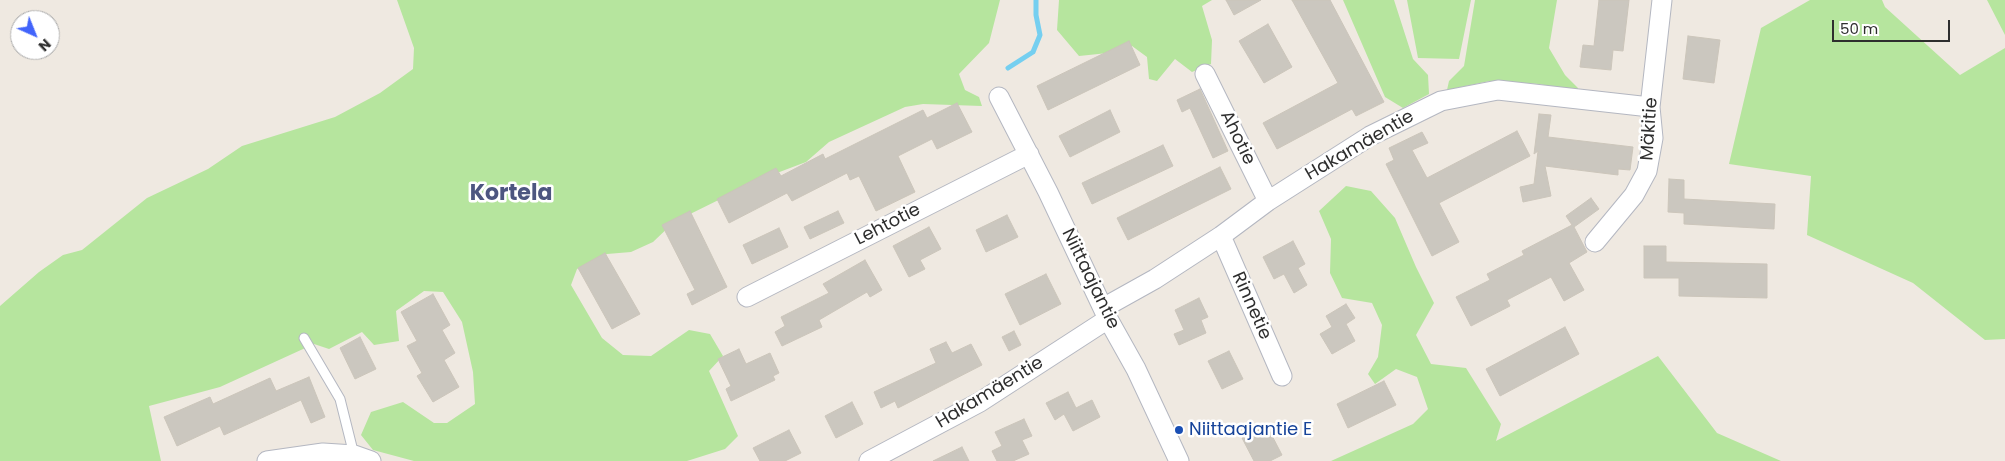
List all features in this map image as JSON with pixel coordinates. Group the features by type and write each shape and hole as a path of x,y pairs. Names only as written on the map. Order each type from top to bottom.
{"street":[{"name":"Mäkitie","path":"1595,242 1634,195 1647,171 1653,138 1650,107 1662,0"},
{"name":"Ahotie","path":"1205,74 1268,201"},
{"name":"Hakamäentie","path":"869,461 980,402 1155,279 1221,236 1268,201 1370,136 1428,107 1450,99 1498,90 1650,107"},
{"name":"Niittaajantie","path":"999,97 1029,154 1106,314 1136,369 1178,461"},
{"name":"Lehtotie","path":"747,297 1029,154"},
{"name":"Rinnetie","path":"1221,236 1282,376"},
{"path":"267,461 323,453 363,458"}],"lane":[{"path":"304,338 340,399 363,458"}],"green space":[{"path":"397,0 1000,0 989,43 959,74 965,90 979,97 982,106 923,104 905,107 829,142 806,162 761,179 674,222 653,242 631,252 607,254 577,269 571,285 602,338 623,355 651,356 689,330 710,334 723,356 709,371 738,436 725,449 687,461 414,461 373,450 361,435 371,412 403,402 434,423 447,423 475,404 473,372 462,322 443,292 424,291 396,311 399,341 374,345 362,332 329,349 314,344 220,387 149,406 161,461 0,461 0,306 39,272 63,255 82,250 147,198 208,169 242,146 335,117 380,93 413,69 414,48"},
{"path":"1059,0 1212,0 1202,6 1212,40 1211,64 1192,72 1175,59 1157,81 1149,79 1147,57 1132,46 1108,53 1079,56 1057,30"},
{"path":"1343,0 1394,0 1413,59 1428,75 1429,94 1403,108 1385,97"},
{"path":"1407,0 1471,0 1459,59 1418,58"},
{"path":"1475,0 1557,0 1549,48 1565,75 1578,88 1577,92 1539,84 1490,81 1447,90 1449,81 1464,66"},
{"path":"1810,0 1882,0 1885,7 1960,75 2005,48 2005,339 1985,340 1913,283 1807,235 1811,176 1729,164 1761,28"},
{"path":"1987,0 2005,0 2005,35"},
{"path":"1346,186 1371,191 1395,218 1434,303 1416,335 1431,364 1466,368 1501,424 1496,441 1658,356 1717,433 1781,461 1331,461 1413,424 1428,409 1417,377 1396,369 1375,384 1368,374 1378,357 1382,325 1372,303 1342,298 1330,273 1331,239 1319,211"}],"building":[{"path":"1226,0 1261,0 1234,15"},
{"path":"1292,0 1330,0 1384,102 1356,116 1352,109 1277,149 1263,123 1338,83"},
{"path":"1599,0 1629,0 1623,51 1613,50 1611,70 1580,67 1583,45 1594,46"},
{"path":"1268,24 1292,67 1264,83 1239,41"},
{"path":"1688,36 1720,40 1714,83 1683,79"},
{"path":"1129,41 1140,65 1048,110 1037,86"},
{"path":"1200,89 1228,151 1213,158 1190,108 1182,112 1177,100"},
{"path":"957,103 972,132 937,149 932,139 898,156 915,192 876,211 859,176 850,180 847,173 792,201 787,193 729,223 717,199 776,168 781,176 823,154 825,159 923,110 927,118"},
{"path":"1110,110 1120,132 1070,157 1059,136"},
{"path":"1539,114 1551,115 1548,137 1633,147 1630,170 1618,169 1618,175 1545,166 1551,196 1523,202 1520,187 1534,184 1538,151 1534,154"},
{"path":"1517,131 1530,156 1439,203 1459,242 1432,256 1386,164 1394,160 1389,148 1422,132 1428,143 1412,150 1427,178"},
{"path":"1163,145 1173,166 1092,204 1082,183"},
{"path":"1220,167 1231,189 1128,240 1117,218"},
{"path":"1669,179 1684,180 1684,199 1775,204 1774,229 1684,224 1684,213 1668,212"},
{"path":"1591,198 1599,209 1574,227 1587,252 1569,263 1584,290 1564,301 1551,277 1507,300 1510,306 1471,326 1456,297 1490,280 1487,274 1524,255 1522,251 1572,225 1566,216"},
{"path":"690,211 727,287 692,305 687,294 695,290 662,225"},
{"path":"838,211 844,223 810,239 804,227"},
{"path":"1007,215 1018,237 986,252 976,230"},
{"path":"929,227 941,249 920,260 925,269 909,277 893,246"},
{"path":"779,228 788,247 752,264 743,245"},
{"path":"1293,241 1305,264 1298,268 1307,285 1294,293 1284,274 1274,279 1263,257"},
{"path":"1644,246 1666,246 1666,262 1767,264 1767,298 1679,296 1679,278 1644,278"},
{"path":"605,253 640,314 612,329 578,268"},
{"path":"865,260 882,290 870,297 867,292 819,320 822,327 782,346 775,332 785,326 781,317 829,293 823,284"},
{"path":"1046,274 1061,304 1020,325 1005,294"},
{"path":"433,294 450,325 442,330 455,353 444,360 459,387 433,402 417,376 422,373 407,346 417,341 401,312"},
{"path":"1199,298 1208,317 1201,320 1206,333 1179,345 1174,334 1184,330 1175,310"},
{"path":"1346,304 1355,318 1346,324 1355,341 1332,354 1320,334 1332,327 1326,316"},
{"path":"1565,327 1579,354 1500,396 1486,369"},
{"path":"1014,331 1021,345 1009,351 1002,337"},
{"path":"360,337 376,369 355,379 340,348"},
{"path":"946,342 952,353 971,344 982,365 898,408 895,401 881,408 874,392 936,363 930,349"},
{"path":"739,349 746,364 770,353 779,373 773,376 775,380 731,401 726,389 731,386 718,359"},
{"path":"1229,351 1243,379 1222,389 1208,361"},
{"path":"309,377 325,417 311,423 301,400 224,435 220,426 177,446 164,417 210,397 213,404 270,378 276,391"},
{"path":"1384,381 1396,405 1348,428 1337,404"},
{"path":"1068,392 1076,408 1092,400 1100,417 1073,431 1064,414 1055,420 1046,403"},
{"path":"852,402 863,424 836,438 825,416"},
{"path":"1024,419 1032,436 1022,440 1029,454 1013,461 997,461 992,451 1002,446 995,432"},
{"path":"1267,426 1282,455 1270,461 1254,461 1242,438"},
{"path":"789,430 801,453 785,461 760,461 753,448"},
{"path":"962,447 969,461 933,461"}],"waterway":[{"path":"1008,68 1033,52 1040,35 1036,15 1036,0"}],"place":[{"name":"Niittaajantie E","path":"1179,430"}],"district":[{"name":"Kortela","path":"511,194"}]}
